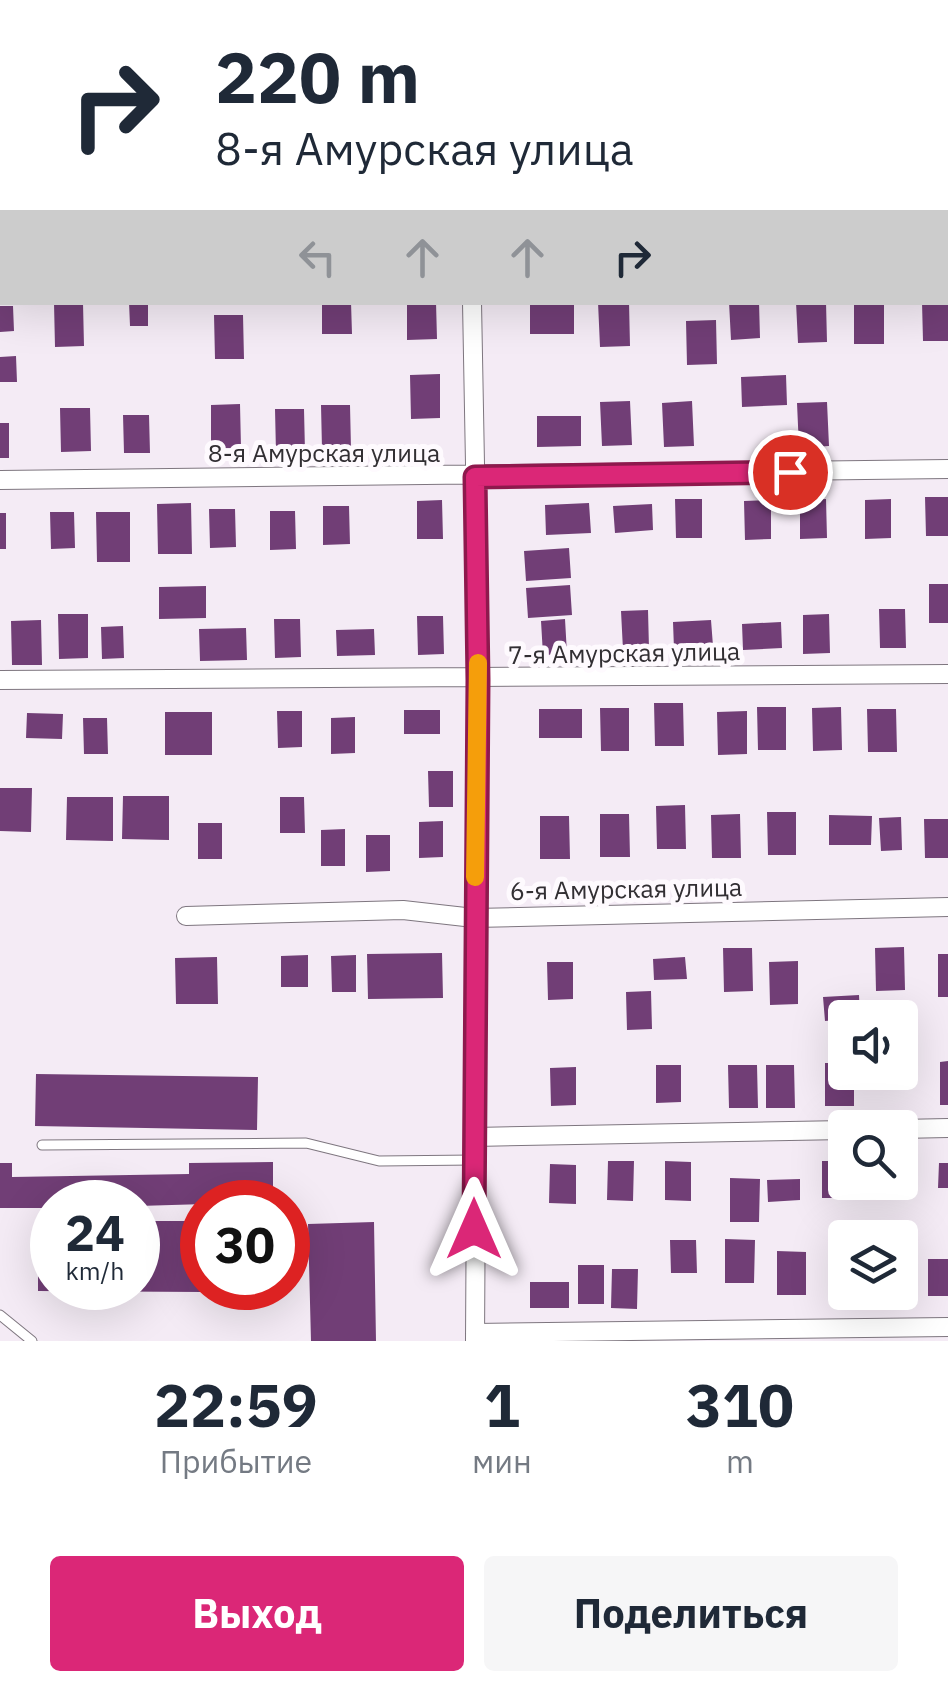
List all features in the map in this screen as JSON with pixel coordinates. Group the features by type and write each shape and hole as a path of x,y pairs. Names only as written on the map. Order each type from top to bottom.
{"street":[{"path":"472,305 478,680 475,1337 948,1328"},
{"name":"8-я Амурская улица","path":"0,480 948,469"},
{"name":"7-я Амурская улица","path":"0,680 478,680 948,674"},
{"name":"6-я Амурская улица","path":"186,916 403,910 474,918 948,907"},
{"path":"918,1129 948,1128"},
{"path":"474,1137 828,1130"}],"lane":[{"path":"42,1145 306,1143 378,1161 474,1160"},
{"path":"0,1315 32,1341"}],"building":[{"path":"54,305 83,305 84,346 55,347"},
{"path":"129,305 148,305 148,326 130,326"},
{"path":"322,305 351,305 352,334 322,334"},
{"path":"407,305 436,305 437,339 407,340"},
{"path":"530,305 574,305 574,334 530,334"},
{"path":"598,305 629,305 630,346 600,347"},
{"path":"729,305 759,305 760,338 731,340"},
{"path":"796,305 826,305 827,342 798,343"},
{"path":"854,305 884,305 884,344 854,344"},
{"path":"922,305 948,305 948,341 923,341"},
{"path":"0,306 13,306 14,331 0,332"},
{"path":"214,315 243,315 244,359 215,359"},
{"path":"716,320 717,364 687,365 686,321"},
{"path":"16,356 17,382 0,382 0,357"},
{"path":"440,374 440,418 411,419 410,375"},
{"path":"786,375 787,405 742,407 741,377"},
{"path":"630,401 632,445 602,446 600,402"},
{"path":"692,401 694,446 664,447 662,403"},
{"path":"827,402 829,446 799,448 797,403"},
{"path":"240,404 241,448 211,448 211,405"},
{"path":"321,405 350,405 351,449 322,449"},
{"path":"60,408 90,408 91,451 61,452"},
{"path":"275,409 304,409 305,452 276,453"},
{"path":"123,415 149,415 150,453 124,453"},
{"path":"537,416 581,416 581,446 537,447"},
{"path":"0,423 9,423 9,458 0,458"},
{"path":"925,497 948,497 948,536 926,536"},
{"path":"675,499 702,499 702,538 676,538"},
{"path":"826,499 827,538 800,539 800,500"},
{"path":"891,499 891,538 865,539 865,500"},
{"path":"442,500 443,539 417,539 417,501"},
{"path":"771,500 771,539 745,540 744,501"},
{"path":"191,503 192,554 158,554 157,504"},
{"path":"589,503 591,533 546,535 545,505"},
{"path":"652,504 653,530 615,533 613,506"},
{"path":"323,506 349,506 350,544 323,545"},
{"path":"209,509 235,509 236,547 210,548"},
{"path":"270,511 295,511 296,549 270,550"},
{"path":"50,512 74,512 75,548 51,549"},
{"path":"96,512 130,512 130,562 97,562"},
{"path":"0,513 6,513 6,549 0,549"},
{"path":"569,548 571,578 526,581 524,551"},
{"path":"929,584 948,584 948,623 929,623"},
{"path":"570,585 572,615 528,618 526,588"},
{"path":"206,586 206,618 159,619 159,587"},
{"path":"879,609 905,609 906,648 880,648"},
{"path":"648,610 649,649 623,650 621,611"},
{"path":"58,614 88,614 88,658 59,659"},
{"path":"829,614 830,653 803,654 803,615"},
{"path":"417,616 443,616 444,654 418,655"},
{"path":"274,619 300,619 301,657 275,658"},
{"path":"565,619 567,654 543,655 541,621"},
{"path":"41,620 42,665 12,665 11,621"},
{"path":"711,620 713,646 674,649 673,622"},
{"path":"781,622 782,648 743,650 742,624"},
{"path":"123,626 124,658 102,659 101,627"},
{"path":"246,628 247,660 200,661 199,629"},
{"path":"374,629 375,655 337,656 336,630"},
{"path":"654,703 683,703 684,746 655,746"},
{"path":"757,707 786,707 786,750 758,750"},
{"path":"841,707 842,750 813,751 812,708"},
{"path":"600,708 629,708 629,751 601,751"},
{"path":"539,709 582,709 582,738 539,738"},
{"path":"867,709 896,709 897,752 868,752"},
{"path":"404,710 440,710 440,734 404,734"},
{"path":"277,711 302,711 302,747 278,748"},
{"path":"747,711 747,754 718,755 717,712"},
{"path":"165,712 212,712 212,755 165,755"},
{"path":"27,713 63,714 62,739 26,738"},
{"path":"355,717 355,753 331,754 331,718"},
{"path":"83,718 107,718 108,754 84,754"},
{"path":"428,771 453,771 453,807 429,807"},
{"path":"0,788 32,788 31,832 0,831"},
{"path":"123,796 169,796 169,840 122,839"},
{"path":"67,797 113,797 113,841 66,840"},
{"path":"280,797 304,797 305,833 280,833"},
{"path":"685,805 686,849 657,849 656,806"},
{"path":"767,812 796,812 796,855 768,855"},
{"path":"600,814 629,814 630,857 600,857"},
{"path":"740,814 741,858 712,858 711,815"},
{"path":"829,815 872,816 871,845 829,845"},
{"path":"540,816 569,816 570,859 540,859"},
{"path":"901,817 902,850 881,851 879,818"},
{"path":"924,819 948,819 948,858 925,858"},
{"path":"443,821 443,857 419,858 419,822"},
{"path":"198,823 222,823 222,859 198,859"},
{"path":"345,829 345,866 321,866 321,830"},
{"path":"366,835 390,835 390,871 366,872"},
{"path":"904,947 905,990 876,991 875,948"},
{"path":"723,948 752,948 753,991 724,992"},
{"path":"442,953 443,998 368,999 367,954"},
{"path":"938,954 948,954 948,997 938,997"},
{"path":"308,955 308,987 281,987 281,956"},
{"path":"356,955 356,992 332,992 331,956"},
{"path":"217,957 218,1004 176,1004 175,958"},
{"path":"685,957 687,979 654,980 653,959"},
{"path":"798,961 798,1004 770,1005 769,962"},
{"path":"547,962 573,962 573,999 548,1000"},
{"path":"651,991 652,1029 627,1030 626,992"},
{"path":"859,995 859,1000 828,1000 825,1021 823,997"},
{"path":"948,1061 948,1105 940,1105 940,1062"},
{"path":"828,1063 828,1090 854,1090 854,1106 825,1106"},
{"path":"656,1065 681,1065 681,1102 656,1103"},
{"path":"728,1065 757,1065 758,1108 729,1108"},
{"path":"766,1065 794,1065 795,1108 766,1108"},
{"path":"576,1067 576,1105 551,1106 550,1068"},
{"path":"36,1074 258,1077 257,1130 35,1126"},
{"path":"608,1161 634,1161 633,1201 607,1200"},
{"path":"665,1161 691,1162 691,1201 665,1200"},
{"path":"822,1161 828,1161 828,1198 822,1198"},
{"path":"273,1162 273,1180 180,1180 180,1205 160,1205 160,1180 30,1180 30,1208 0,1208 0,1163 12,1163 12,1177 189,1174 189,1163"},
{"path":"939,1163 948,1163 948,1188 938,1188"},
{"path":"550,1164 576,1165 576,1204 549,1203"},
{"path":"730,1178 760,1179 759,1222 730,1222"},
{"path":"800,1179 800,1200 768,1202 767,1180"},
{"path":"160,1221 180,1221 180,1292 160,1292"},
{"path":"374,1222 376,1341 311,1341 310,1224"},
{"path":"725,1239 755,1240 754,1283 725,1283"},
{"path":"670,1240 696,1240 697,1273 671,1273"},
{"path":"777,1251 806,1252 806,1295 777,1295"},
{"path":"928,1259 948,1259 948,1296 928,1296"},
{"path":"578,1265 604,1265 604,1304 578,1304"},
{"path":"612,1269 638,1269 637,1309 611,1308"},
{"path":"530,1282 569,1282 569,1308 530,1308"}],"slow traffic":[{"path":"475,877 478,663"}],"route":[{"path":"474,1229 478,680 475,477 790,472"}]}
